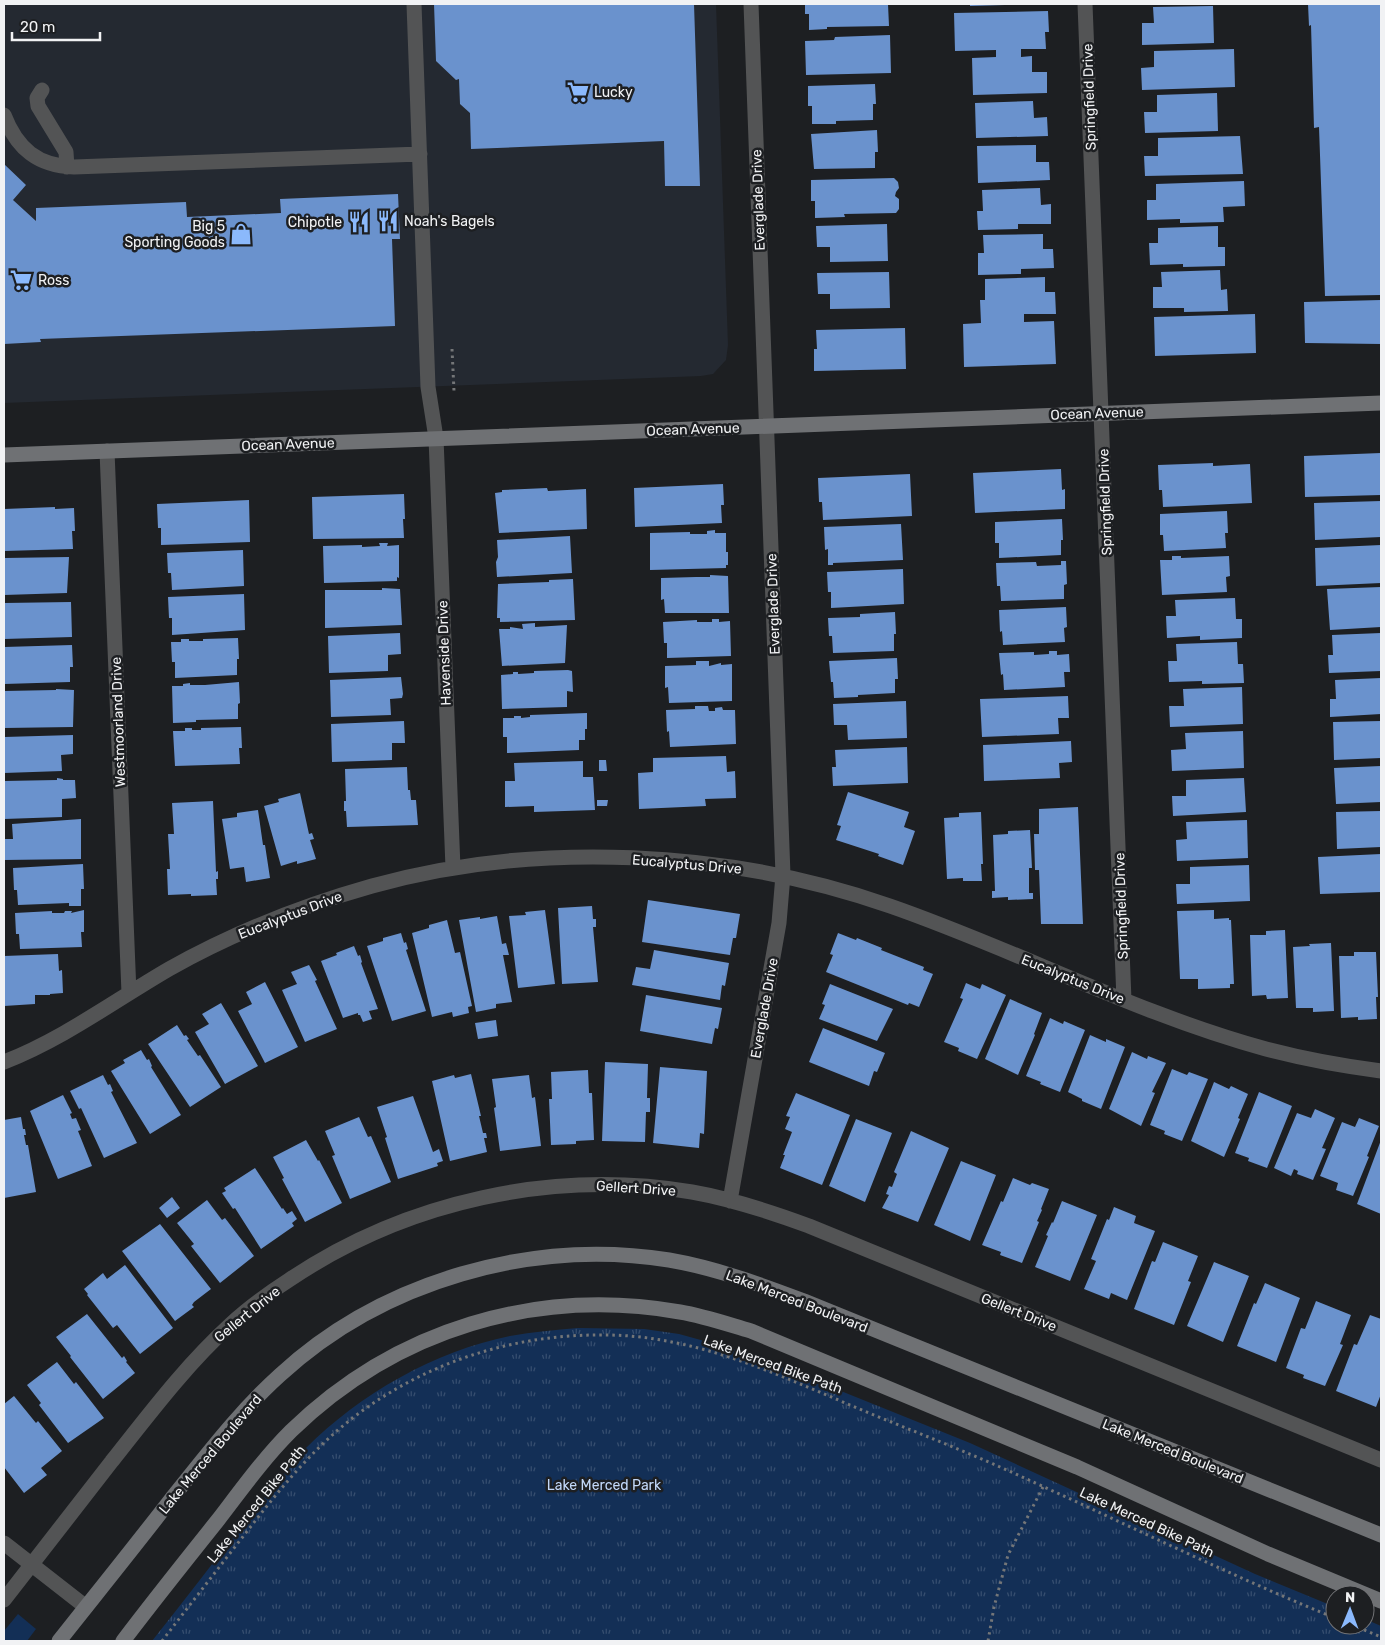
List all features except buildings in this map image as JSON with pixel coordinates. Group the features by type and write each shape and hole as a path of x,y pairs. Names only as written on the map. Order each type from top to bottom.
{"main road":[{"name":"Ocean Avenue","path":"4,454 1381,402"},
{"name":"Lake Merced Boulevard","path":"59,1641 236,1420 269,1385 308,1352 365,1314 397,1297 429,1285 495,1265 564,1256 631,1256 658,1259 703,1267 738,1276 813,1304 1381,1535"},
{"path":"123,1641 260,1466 290,1432 344,1386 404,1349 470,1323 505,1314 577,1305 611,1304 682,1312 751,1332 1077,1467 1268,1554 1381,1601"}],"street":[{"name":"Havenside Drive","path":"414,4 428,387 436,438 453,868"},
{"name":"Everglade Drive","path":"730,1200 780,923 783,875 750,4"},
{"name":"Springfield Drive","path":"1085,4 1124,1000"},
{"path":"42,90 37,98 38,106 66,152 67,167"},
{"path":"4,115 14,136 28,152 47,164 67,167 420,154"},
{"name":"Westmoorland Drive","path":"107,451 129,993"},
{"name":"Eucalyptus Drive","path":"4,1062 55,1039 129,993 210,947 292,912 375,885 453,868 534,859 619,858 707,864 783,875 816,883 890,906 1124,1000 1221,1036 1307,1059 1381,1071"},
{"name":"Gellert Drive","path":"4,1600 172,1384 232,1322 266,1295 303,1270 338,1250 416,1216 495,1195 536,1189 595,1185 653,1187 692,1192 730,1200 770,1212 809,1226 1381,1460"},
{"path":"4,1543 86,1607"}],"path":[{"name":"Lake Merced Bike Path","path":"162,1641 283,1485 312,1453 362,1411 418,1376 480,1352 546,1338 610,1335 676,1342 708,1350 776,1374 974,1456 1325,1614"},
{"path":"988,1641 994,1607 1008,1555 1044,1487"}],"shaded area":[{"path":"4,4 716,4 728,345 726,360 713,374 701,376 4,403"}],"green space":[{"name":"Lake Merced Park","path":"578,1328 644,1329 679,1334 744,1352 970,1443 1255,1574 1325,1603 1325,1635 1375,1635 1375,1623 1381,1626 1381,1641 152,1641 289,1466 327,1428 350,1410 400,1377 427,1364 454,1352 482,1343 536,1332"},
{"path":"18,1614 36,1629 27,1641 4,1641 4,1631"}],"place":[{"name":"Lucky","path":"578,92"},
{"name":"Noah's Bagels","path":"388,221"},
{"name":"Chipotle","path":"359,222"},
{"name":"Big 5 Sporting Goods","path":"241,234"},
{"name":"Ross","path":"21,280"}]}
